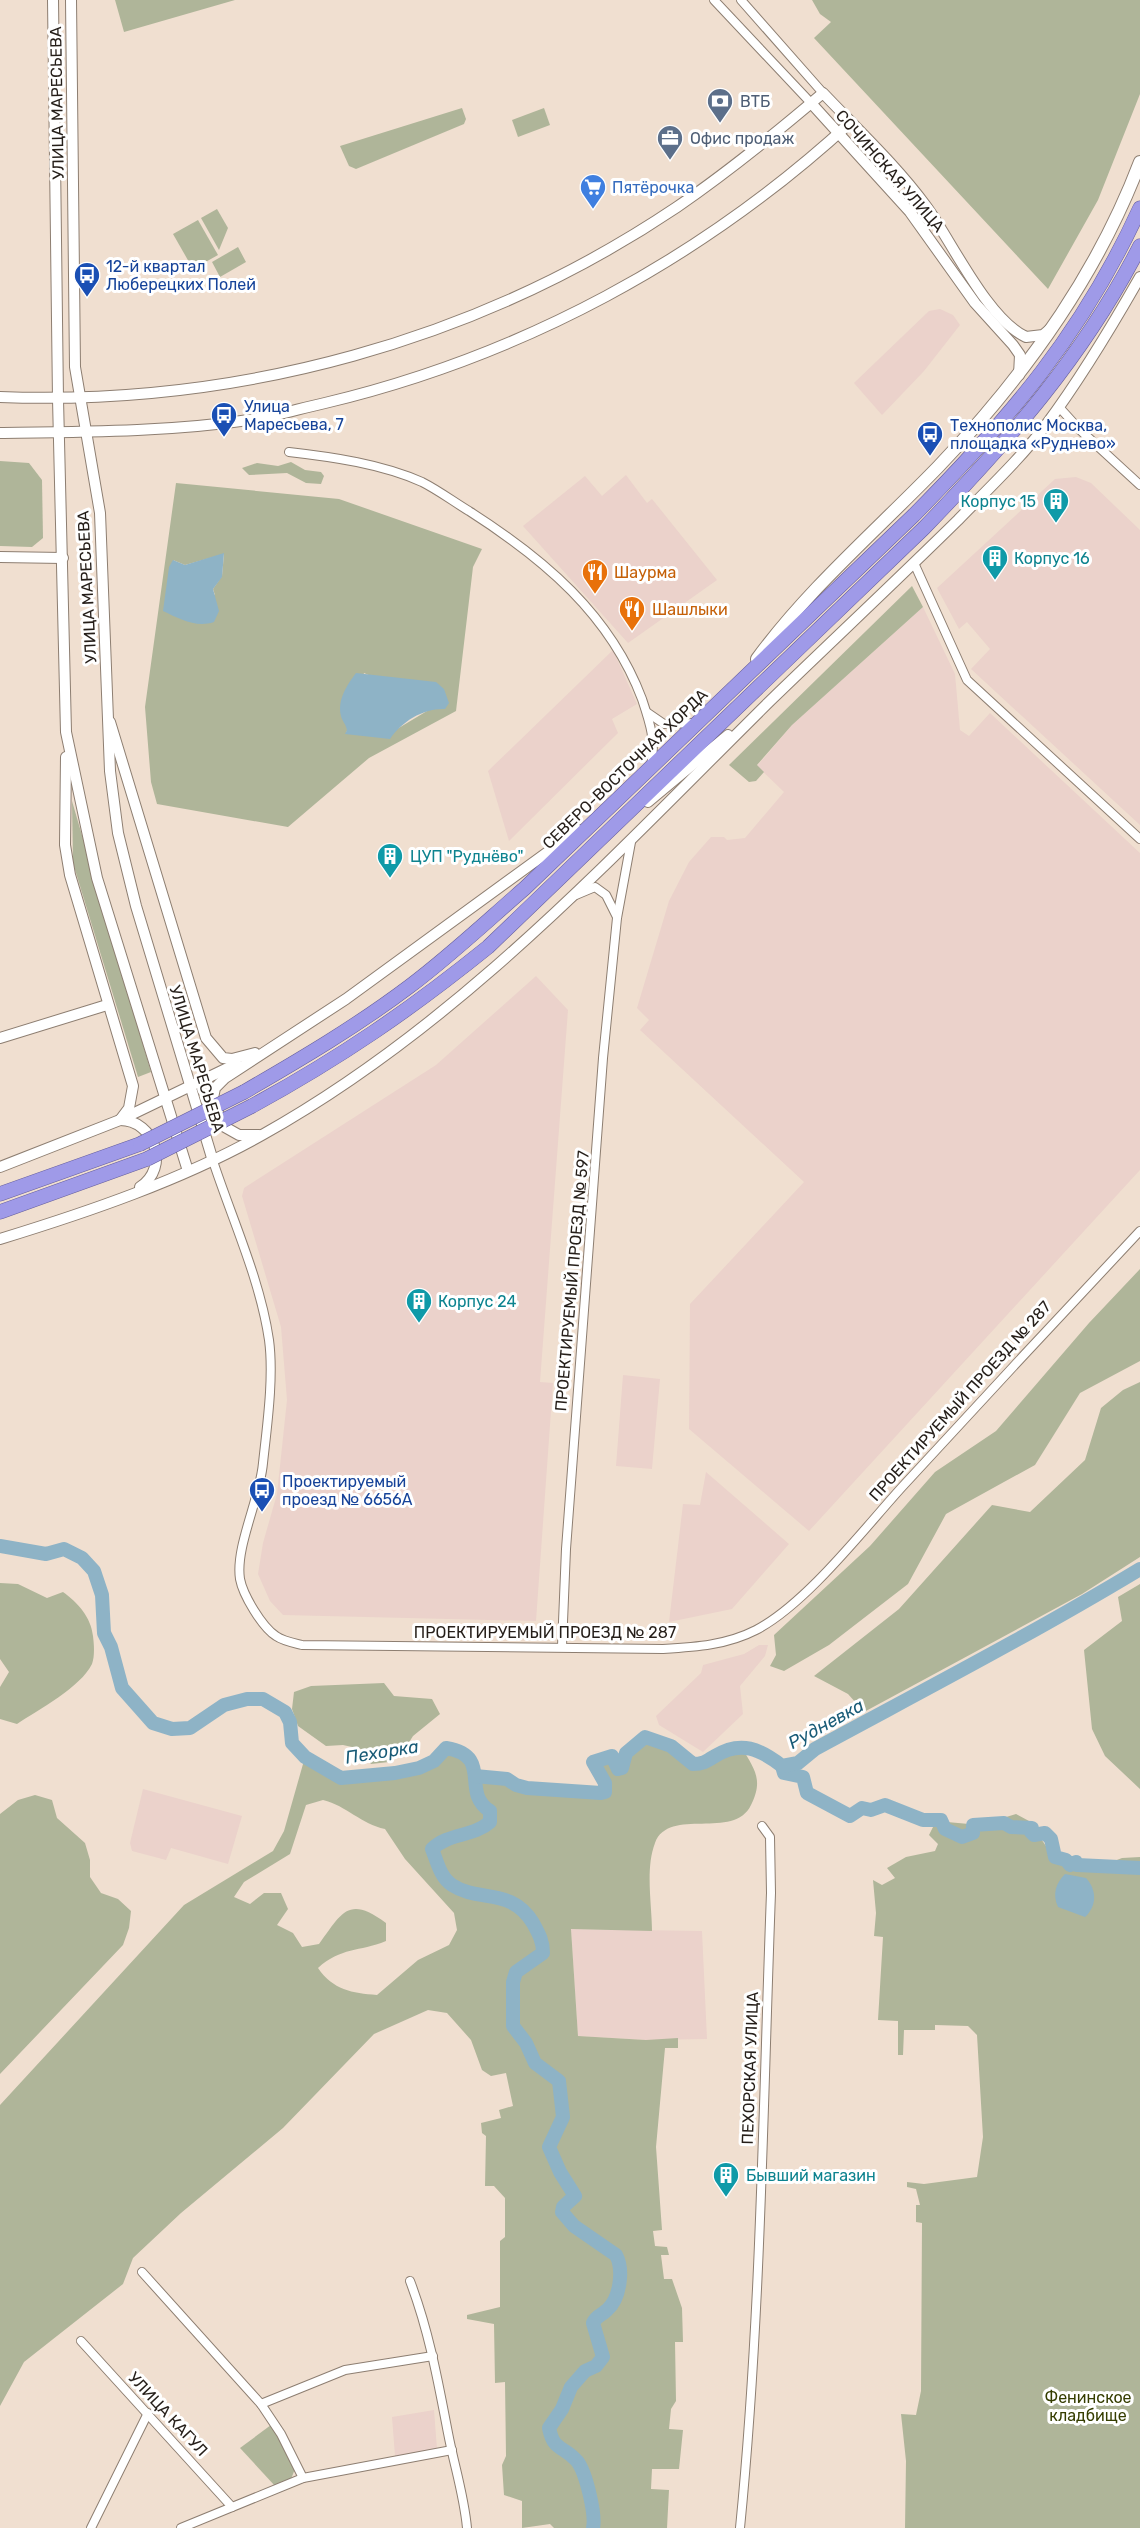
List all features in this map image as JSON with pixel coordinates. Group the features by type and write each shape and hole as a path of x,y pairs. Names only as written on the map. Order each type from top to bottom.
{"highway":[{"name":"СЕВЕРО-ВОСТОЧНАЯ ХОРДА","path":"0,1194 140,1144 244,1092 350,1029 412,985 525,888 921,507 1018,405 1080,319 1109,271 1140,208"},
{"name":"СЕВЕРО-ВОСТОЧНАЯ ХОРДА","path":"0,1212 147,1159 252,1106 329,1063 425,998 488,947 924,528 991,459 1077,354 1108,306 1140,246"}],"main road":[{"path":"744,677 787,619 938,466 1019,375 1055,325 1099,251 1140,162"}],"street":[{"name":"УЛИЦА МАРЕСЬЕВА","path":"53,0 58,399 66,732 97,878 188,1171"},
{"name":"УЛИЦА МАРЕСЬЕВА","path":"71,0 75,367 100,513 110,771 118,832 188,1085 213,1161"},
{"name":"СОЧИНСКАЯ УЛИЦА","path":"714,0 910,213 975,303 1020,355 1019,375"},
{"name":"СОЧИНСКАЯ УЛИЦА","path":"741,0 925,204 967,270 1006,322 1018,334 1033,338 1043,335 1055,325"},
{"path":"0,397 79,399 170,392 250,380 365,354 487,310 557,277 676,207 732,167 823,93"},
{"path":"0,433 85,433 163,429 258,418 383,389 502,346 582,311 648,275 738,216 804,165 851,122"},
{"path":"0,1239 128,1196 213,1161 263,1135 333,1091 429,1022 477,984 631,842 771,701 999,479 1045,426 1083,374 1140,277"},
{"path":"1059,407 1079,429 1140,485"},
{"path":"289,452 337,459 397,473 423,483 531,553 562,580 614,642 631,670 653,734 654,749 650,768"},
{"path":"0,557 63,558"},
{"path":"914,563 967,680 1140,839"},
{"path":"603,838 771,701"},
{"path":"106,705 123,769 206,1038 224,1058 232,1059 263,1051"},
{"path":"646,711 654,719 664,724 698,723"},
{"path":"66,732 65,845 70,875 133,1086 129,1108 120,1120"},
{"path":"263,1135 239,1136 224,1126 213,1098 215,1088 225,1078 400,961 623,794"},
{"name":"ПРОЕКТИРУЕМЫЙ ПРОЕЗД № 597","path":"562,1646 566,1549 617,918 631,842"},
{"path":"574,896 595,887 606,895 617,918"},
{"path":"0,1038 107,1005"},
{"path":"0,1167 120,1120 188,1085 263,1051"},
{"path":"120,1120 142,1125 148,1132 157,1159 154,1174 128,1196"},
{"name":"ПРОЕКТИРУЕМЫЙ ПРОЕЗД № 287","path":"213,1161 262,1306 269,1342 262,1478 239,1567 241,1582 256,1612 275,1636 302,1645 421,1648 562,1646 663,1648 714,1644 735,1639 774,1619 836,1560 1070,1303 1140,1230"},
{"name":"ПЕХОРСКАЯ УЛИЦА","path":"740,2528 752,2409 771,1893 770,1837 762,1826"},
{"path":"142,2272 261,2404 281,2434 303,2478"},
{"path":"410,2281 425,2321 461,2484 467,2528"},
{"name":"УЛИЦА КАГУЛ","path":"81,2342 232,2507"},
{"path":"261,2404 345,2370 433,2356"},
{"path":"91,2528 148,2413"},
{"path":"181,2528 303,2478 452,2450"}],"shaded area":[{"path":"940,309 953,315 960,325 924,371 882,415 854,383 929,311"},
{"path":"626,475 647,503 652,499 717,580 628,643 523,526 585,476 602,496"},
{"path":"1076,477 1091,483 1140,530 1140,825 971,669 990,649 967,622 959,629 937,588 1055,479"},
{"path":"923,607 955,674 960,730 969,736 990,713 1140,853 1140,1170 809,1531 689,1429 690,1304 804,1182 640,1030 649,1020 637,1008 669,901 689,862 711,837 724,837 727,840 745,838 784,792 757,766 792,725"},
{"path":"613,650 637,704 612,719 618,733 509,841 488,771"},
{"name":"Корпус 24","path":"536,976 568,1010 540,1382 553,1383 536,1621 283,1615 270,1601 258,1574 263,1543 277,1494 287,1400 281,1327 242,1196 244,1188 436,1065"},
{"path":"623,1375 660,1379 652,1469 616,1466"},
{"path":"706,1472 789,1544 732,1609 669,1622 683,1504 700,1505"},
{"path":"759,1645 768,1645 765,1656 740,1686 743,1714 703,1752 659,1725 656,1716 701,1673 703,1665 744,1654"},
{"path":"143,1789 242,1816 228,1864 171,1848 166,1860 132,1851 130,1843"},
{"path":"571,1929 702,1931 707,2039 646,2040 578,2036"},
{"path":"434,2410 437,2449 395,2456 392,2417"}],"green space":[{"path":"115,0 235,0 124,32"},
{"path":"812,0 1140,0 1140,94 1098,200 1048,289 814,38 831,22 820,14"},
{"path":"462,108 466,119 464,124 356,169 349,166 340,146"},
{"path":"544,108 550,125 518,137 512,120"},
{"path":"217,209 228,228 219,250 201,218"},
{"path":"198,220 218,255 193,269 173,234"},
{"path":"238,247 246,262 220,277 212,262"},
{"path":"0,461 29,463 42,480 43,538 32,547 0,546"},
{"path":"291,462 305,470 321,472 324,476 321,484 306,483 287,473 249,475 242,468 257,463 278,466"},
{"path":"176,483 339,499 482,549 473,567 456,711 369,758 288,827 157,804 151,782 145,707","holes":["224,554 222,576 213,589 215,595 173,560 185,565","364,673 445,709 432,708 397,729 346,734"]},
{"path":"912,586 923,607 792,725 757,765 764,772 756,781 749,782 729,765"},
{"path":"72,801 151,1072 138,1077 73,863"},
{"path":"1140,1269 1140,1361 1080,1393 1035,1465 946,1514 908,1584 829,1645 784,1671 770,1666 776,1655 774,1635 870,1546 935,1472 996,1431 1089,1323"},
{"path":"1140,1382 1140,1557 1082,1594 864,1712 848,1694 814,1676 899,1609 992,1505 1030,1512 1085,1460 1101,1408 1123,1390"},
{"path":"0,1583 18,1584 47,1598 63,1592 83,1611 90,1623 93,1636 94,1657 86,1673 69,1689 17,1724 0,1719 0,1687 9,1672 0,1659"},
{"path":"1140,1584 1140,1789 1105,1756 1092,1729 1084,1650 1122,1621 1118,1597"},
{"path":"384,1683 394,1696 432,1699 440,1714 413,1736 403,1752 389,1762 371,1764 361,1749 343,1745 326,1746 298,1726 292,1709 294,1692 311,1686"},
{"path":"645,1737 671,1746 693,1764 699,1764 741,1746 756,1774 757,1781 755,1796 743,1815 731,1821 687,1824 662,1832 655,1843 650,1864 652,1931 571,1929 578,2036 646,2040 678,2038 678,2048 665,2048 656,2147 662,2230 653,2231 655,2246 667,2247 669,2255 661,2255 664,2279 672,2279 682,2308 683,2342 675,2342 676,2401 671,2409 669,2429 683,2430 679,2469 652,2469 651,2489 669,2490 667,2528 554,2528 550,2524 522,2528 522,2501 504,2495 502,2465 506,2456 505,2382 495,2383 494,2324 467,2319 467,2315 500,2307 500,2241 505,2237 505,2198 494,2186 485,2186 486,2136 482,2133 481,2123 501,2118 499,2110 513,2106 506,2073 491,2076 482,2070 471,2040 447,2013 428,2010 374,2034 283,2128 181,2213 133,2258 123,2284 24,2362 0,2406 0,2105 184,1905 273,1851 284,1831 305,1757 341,1778 395,1773 419,1768 434,1761 446,1748 458,1750 470,1757 475,1776 507,1779 527,1788 601,1793 605,1792 605,1783 593,1762 612,1756 618,1769 622,1768 626,1753","holes":["323,1800 376,1827 385,1829 405,1859 454,1913 457,1930 449,1945 418,1960 377,1995 359,1993 337,1986 318,1968 335,1956 386,1941 386,1923 363,1910 354,1909 340,1916 319,1944 302,1947 293,1933 277,1925 288,1909 281,1893 264,1893 250,1904 234,1897 244,1882 290,1854 306,1805"]},
{"path":"35,1795 52,1800 57,1818 85,1843 90,1860 90,1877 101,1893 118,1899 131,1911 129,1928 123,1945 0,2074 0,1814 18,1800"},
{"name":"Фенинское кладбище","path":"1016,1814 1029,1821 1052,1855 1094,1869 1122,1858 1140,1857 1140,2528 905,2528 906,2461 901,2414 916,2415 921,2391 922,2223 916,2222 916,2205 920,2205 916,2189 907,2187 907,2182 924,2184 977,2177 983,2137 977,2035 968,2026 935,2025 935,2030 904,2030 903,2055 898,2055 898,2021 878,2020 883,1937 874,1936 876,1913 873,1880 882,1885 895,1878 887,1868 906,1857 935,1851 938,1844 929,1835 936,1821 980,1825"},
{"path":"271,2425 295,2469 291,2479 275,2486 240,2448"}],"water":[{"path":"224,553 222,577 213,589 219,611 214,622 194,623 163,611 169,567 173,560 185,565"},
{"path":"356,673 436,682 444,689 449,703 445,709 422,713 407,721 390,739 345,734 347,730 341,716 340,704 346,688"},
{"path":"1065,1874 1086,1878 1090,1883 1094,1898 1092,1908 1085,1917 1058,1907 1055,1898 1056,1889"}],"waterway":[{"name":"Пехорка","path":"0,1546 46,1554 64,1549 82,1558 94,1571 102,1595 104,1633 111,1647 122,1688 153,1723 172,1729 190,1728 224,1705 247,1699 263,1699 285,1712 290,1722 292,1743 305,1757 341,1778 395,1773 419,1768 434,1761 446,1748 460,1752 469,1759 473,1766 477,1794 481,1803 490,1811 490,1822 476,1830 445,1840 432,1849 448,1882 462,1890 515,1904 533,1923 539,1934 543,1953 516,1972 513,1982 513,2026 526,2043 535,2063 559,2081 563,2117 549,2147 560,2172 575,2196 563,2207 562,2212 574,2226 616,2255 620,2268 618,2292 615,2299 593,2323 603,2357 596,2366 585,2371 571,2387 562,2409 549,2428 556,2445 572,2456 580,2467 592,2504 593,2528"},
{"name":"Рудневка","path":"475,1776 507,1779 527,1788 601,1793 605,1792 605,1783 593,1762 612,1756 618,1769 622,1768 626,1753 645,1737 671,1746 693,1764 705,1762 733,1748 758,1751 782,1766 798,1763 815,1749 1019,1639 1140,1569"},
{"path":"782,1766 784,1773 803,1777 807,1793 850,1816 862,1808 871,1810 885,1805 923,1820 941,1820 945,1829 962,1837 973,1833 973,1825 1004,1823 1011,1827 1032,1828 1031,1832 1034,1835 1045,1833 1051,1839 1055,1857 1066,1860 1070,1865 1076,1862 1077,1865 1140,1868"}],"place":[{"name":"ВТБ","path":"720,124"},
{"name":"Офис продаж","path":"670,161"},
{"name":"Пятёрочка","path":"593,210"},
{"name":"12-й квартал Люберецких Полей","path":"87,298"},
{"name":"Улица Маресьева, 7","path":"224,438"},
{"name":"Технополис Москва, площадка «Руднево»","path":"930,457"},
{"name":"Корпус 15","path":"1056,524"},
{"name":"Корпус 16","path":"995,581"},
{"name":"Шаурма","path":"595,595"},
{"name":"Шашлыки","path":"632,632"},
{"name":"ЦУП \"Руднёво\"","path":"390,879"},
{"name":"Корпус 24","path":"419,1324"},
{"name":"Проектируемый проезд № 6656А","path":"262,1513"},
{"name":"Бывший магазин","path":"726,2198"}]}
